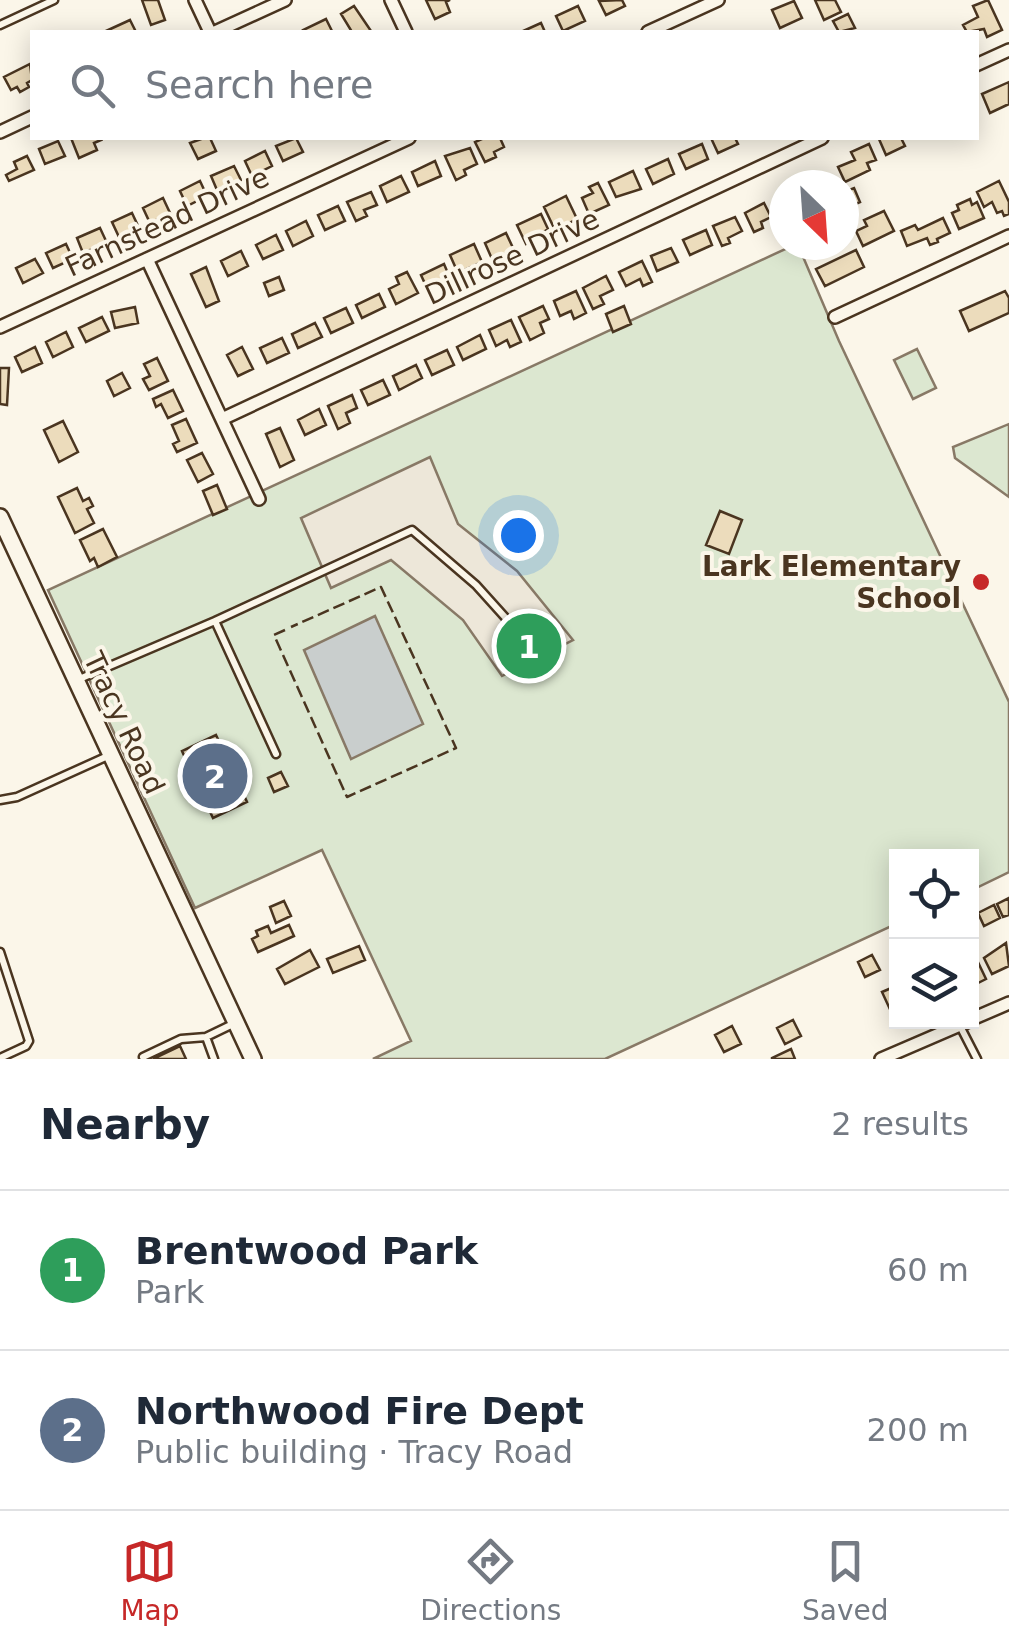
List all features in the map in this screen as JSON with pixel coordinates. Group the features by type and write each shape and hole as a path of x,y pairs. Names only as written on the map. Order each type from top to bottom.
{"street":[{"path":"195,0 211,30"},
{"path":"217,30 285,0"},
{"path":"391,0 405,30"},
{"path":"652,30 718,0"},
{"path":"979,65 1009,50"},
{"path":"0,132 30,118"},
{"name":"Farnstead Drive","path":"0,327 404,140"},
{"name":"Dillrose Drive","path":"222,419 818,140"},
{"path":"835,317 1009,236"},
{"path":"147,259 259,499"},
{"name":"Tracy Road","path":"0,517 253,1059"},
{"path":"979,1016 1009,1003"},
{"path":"881,1059 950,1029"}],"lane":[{"path":"0,25 54,0"},
{"path":"76,681 412,530 476,585 529,644"},
{"path":"215,621 276,754"},
{"path":"0,800 17,797 112,754"},
{"path":"0,952 29,1040 26,1046 0,1058"},
{"path":"143,1057 181,1039 206,1037 236,1022"},
{"path":"968,1029 977,1059"},
{"path":"206,1037 214,1059"}],"green space":[{"path":"769,257 769,260 804,260 1009,702 1009,872 979,887 979,849 889,849 889,927 605,1059 373,1059 411,1041 322,850 195,908 48,590"},
{"path":"917,349 936,388 913,399 894,360"},
{"path":"1009,424 1009,497 955,458 953,447"}],"shaded area":[{"path":"430,457 458,524 517,571 573,640 502,676 463,620 391,560 331,588 301,518"},
{"path":"375,616 423,724 351,759 304,650"}],"building":[{"path":"142,0 158,0 165,20 151,25"},
{"path":"426,0 450,0 446,2 450,12 435,19"},
{"path":"622,0 625,6 606,15 599,1"},
{"path":"815,0 835,0 841,12 824,20"},
{"path":"988,0 1002,30 987,37 984,29 966,30 963,25 978,17 973,6"},
{"path":"794,1 802,18 780,28 772,10"},
{"path":"354,6 370,30 351,30 341,14"},
{"path":"578,6 585,21 563,30 556,16"},
{"path":"848,14 855,28 838,30 833,21"},
{"path":"326,19 332,30 303,30"},
{"path":"130,20 135,30 108,30"},
{"path":"541,23 544,30 525,30"},
{"path":"30,64 29,87 20,92 17,87 11,90 4,77"},
{"path":"1009,82 1009,104 990,113 982,94"},
{"path":"72,140 101,140 94,143 97,150 79,158"},
{"path":"211,140 216,151 198,159 190,143"},
{"path":"297,140 303,152 283,161 276,146"},
{"path":"501,140 504,147 485,162 475,142"},
{"path":"712,140 736,140 738,144 718,153"},
{"path":"879,140 902,140 905,146 886,155"},
{"path":"58,141 65,156 45,164 39,149"},
{"path":"702,144 708,159 686,169 679,154"},
{"path":"869,144 876,160 867,163 870,170 859,175 859,170 839,170 838,167 855,160 851,152"},
{"path":"470,148 477,164 464,170 466,175 456,180 445,156"},
{"path":"265,151 272,166 252,176 245,161"},
{"path":"27,156 34,170 9,181 6,175 17,169 14,162"},
{"path":"668,159 674,174 653,184 646,169"},
{"path":"435,161 441,176 418,186 412,172"},
{"path":"234,166 241,180 217,190 211,176"},
{"path":"633,171 641,189 616,197 609,182"},
{"path":"401,176 409,192 387,202 380,186"},
{"path":"200,181 207,196 187,206 180,191"},
{"path":"999,181 1009,202 1009,214 1004,216 1002,211 997,213 992,202 984,207 977,192"},
{"path":"598,183 609,205 589,214 582,198 593,193 589,187"},
{"path":"371,192 377,205 364,210 367,216 356,221 347,202"},
{"path":"566,196 577,219 555,230 544,207"},
{"path":"163,198 170,213 150,223 143,208"},
{"path":"970,199 972,205 977,202 984,218 959,229 952,213 959,210 957,205"},
{"path":"764,203 769,218 761,222 763,228 754,232 745,213"},
{"path":"338,206 345,221 325,230 318,215"},
{"path":"884,211 894,231 863,246 859,230 867,226 864,220"},
{"path":"132,213 139,228 119,237 112,222"},
{"path":"541,214 548,229 526,244 517,225"},
{"path":"735,217 742,231 722,246 713,226"},
{"path":"943,218 950,233 930,245 927,238 907,246 901,231 915,225 918,230"},
{"path":"306,221 313,236 293,246 286,231"},
{"path":"100,228 107,243 83,253 77,238"},
{"path":"706,230 712,245 690,255 683,240"},
{"path":"506,233 514,250 492,259 485,243"},
{"path":"276,235 283,250 263,259 256,245"},
{"path":"66,244 73,259 53,268 46,253"},
{"path":"474,244 482,262 458,273 450,255"},
{"path":"671,248 678,262 657,271 651,256"},
{"path":"241,251 248,266 228,276 221,261"},
{"path":"859,256 864,267 825,286 816,269 835,260 859,260"},
{"path":"35,259 43,273 23,283 16,268"},
{"path":"642,261 652,282 643,286 640,279 626,286 619,272"},
{"path":"444,264 450,278 427,288 421,275"},
{"path":"206,267 219,301 206,307 191,274"},
{"path":"407,272 418,293 396,304 389,289 399,284 396,277"},
{"path":"606,276 613,290 600,296 604,304 593,309 583,288"},
{"path":"279,277 284,290 269,296 264,283"},
{"path":"576,291 586,313 574,319 571,311 560,316 554,301"},
{"path":"1005,291 1009,313 969,331 960,311"},
{"path":"379,294 385,307 362,318 356,305"},
{"path":"543,306 549,319 540,323 544,333 530,340 519,317"},
{"path":"624,306 631,324 613,332 606,314"},
{"path":"135,307 138,323 115,328 111,312"},
{"path":"346,308 353,323 331,333 324,318"},
{"path":"102,317 109,331 86,342 79,328"},
{"path":"511,320 521,342 510,347 507,340 496,346 489,330"},
{"path":"315,323 322,337 298,348 292,334"},
{"path":"66,332 73,347 53,357 46,342"},
{"path":"480,335 486,349 463,360 457,347"},
{"path":"282,338 289,353 267,363 260,348"},
{"path":"35,347 42,363 22,372 15,357"},
{"path":"242,347 253,369 238,376 227,355"},
{"path":"447,350 454,365 432,375 425,360"},
{"path":"157,358 168,381 149,390 143,379 150,376 144,364"},
{"path":"416,365 422,378 399,390 393,376"},
{"path":"0,368 9,368 7,405 0,404"},
{"path":"122,373 130,388 114,396 107,381"},
{"path":"383,380 390,395 368,405 361,390"},
{"path":"173,390 183,411 168,418 161,404 156,407 153,399"},
{"path":"352,395 357,408 346,413 350,423 338,429 328,406"},
{"path":"319,409 326,425 305,435 298,420"},
{"path":"186,419 197,443 177,452 173,444 179,441 172,425"},
{"path":"63,421 78,452 59,462 44,430"},
{"path":"280,428 294,460 280,467 266,434"},
{"path":"202,453 213,474 198,482 187,460"},
{"path":"217,485 227,509 213,515 203,491"},
{"path":"77,488 83,501 89,498 93,506 87,509 94,523 75,533 58,497"},
{"path":"720,511 742,520 729,554 706,545"},
{"path":"103,529 117,557 98,567 94,558 90,561 80,540"},
{"path":"216,735 247,802 213,818 182,751"},
{"path":"281,772 288,786 274,792 268,778"},
{"path":"1009,898 1009,915 1003,917 997,904"},
{"path":"284,901 291,916 276,923 270,907"},
{"path":"994,905 1000,918 984,926 979,912"},
{"path":"289,925 294,936 258,952 252,939 258,936 256,931 268,926 271,933"},
{"path":"1006,943 1009,966 992,974 984,958"},
{"path":"359,946 365,960 333,973 327,959"},
{"path":"310,950 319,967 285,984 277,969"},
{"path":"872,955 880,970 865,977 858,962"},
{"path":"979,964 986,979 979,982"},
{"path":"889,989 889,1007 882,992"},
{"path":"793,1020 801,1036 785,1044 777,1028"},
{"path":"732,1026 741,1044 724,1052 715,1035"},
{"path":"180,1046 186,1059 153,1059"},
{"path":"791,1049 795,1059 772,1059 772,1058"}],"fence":[{"path":"285,630 274,635 347,797 456,748 381,587 291,627"}],"place":[{"name":"Lark Elementary School","path":"981,582"},
{"name":"Brentwood Park","path":"529,646"},
{"name":"Northwood Fire Dept","path":"215,776"}]}
